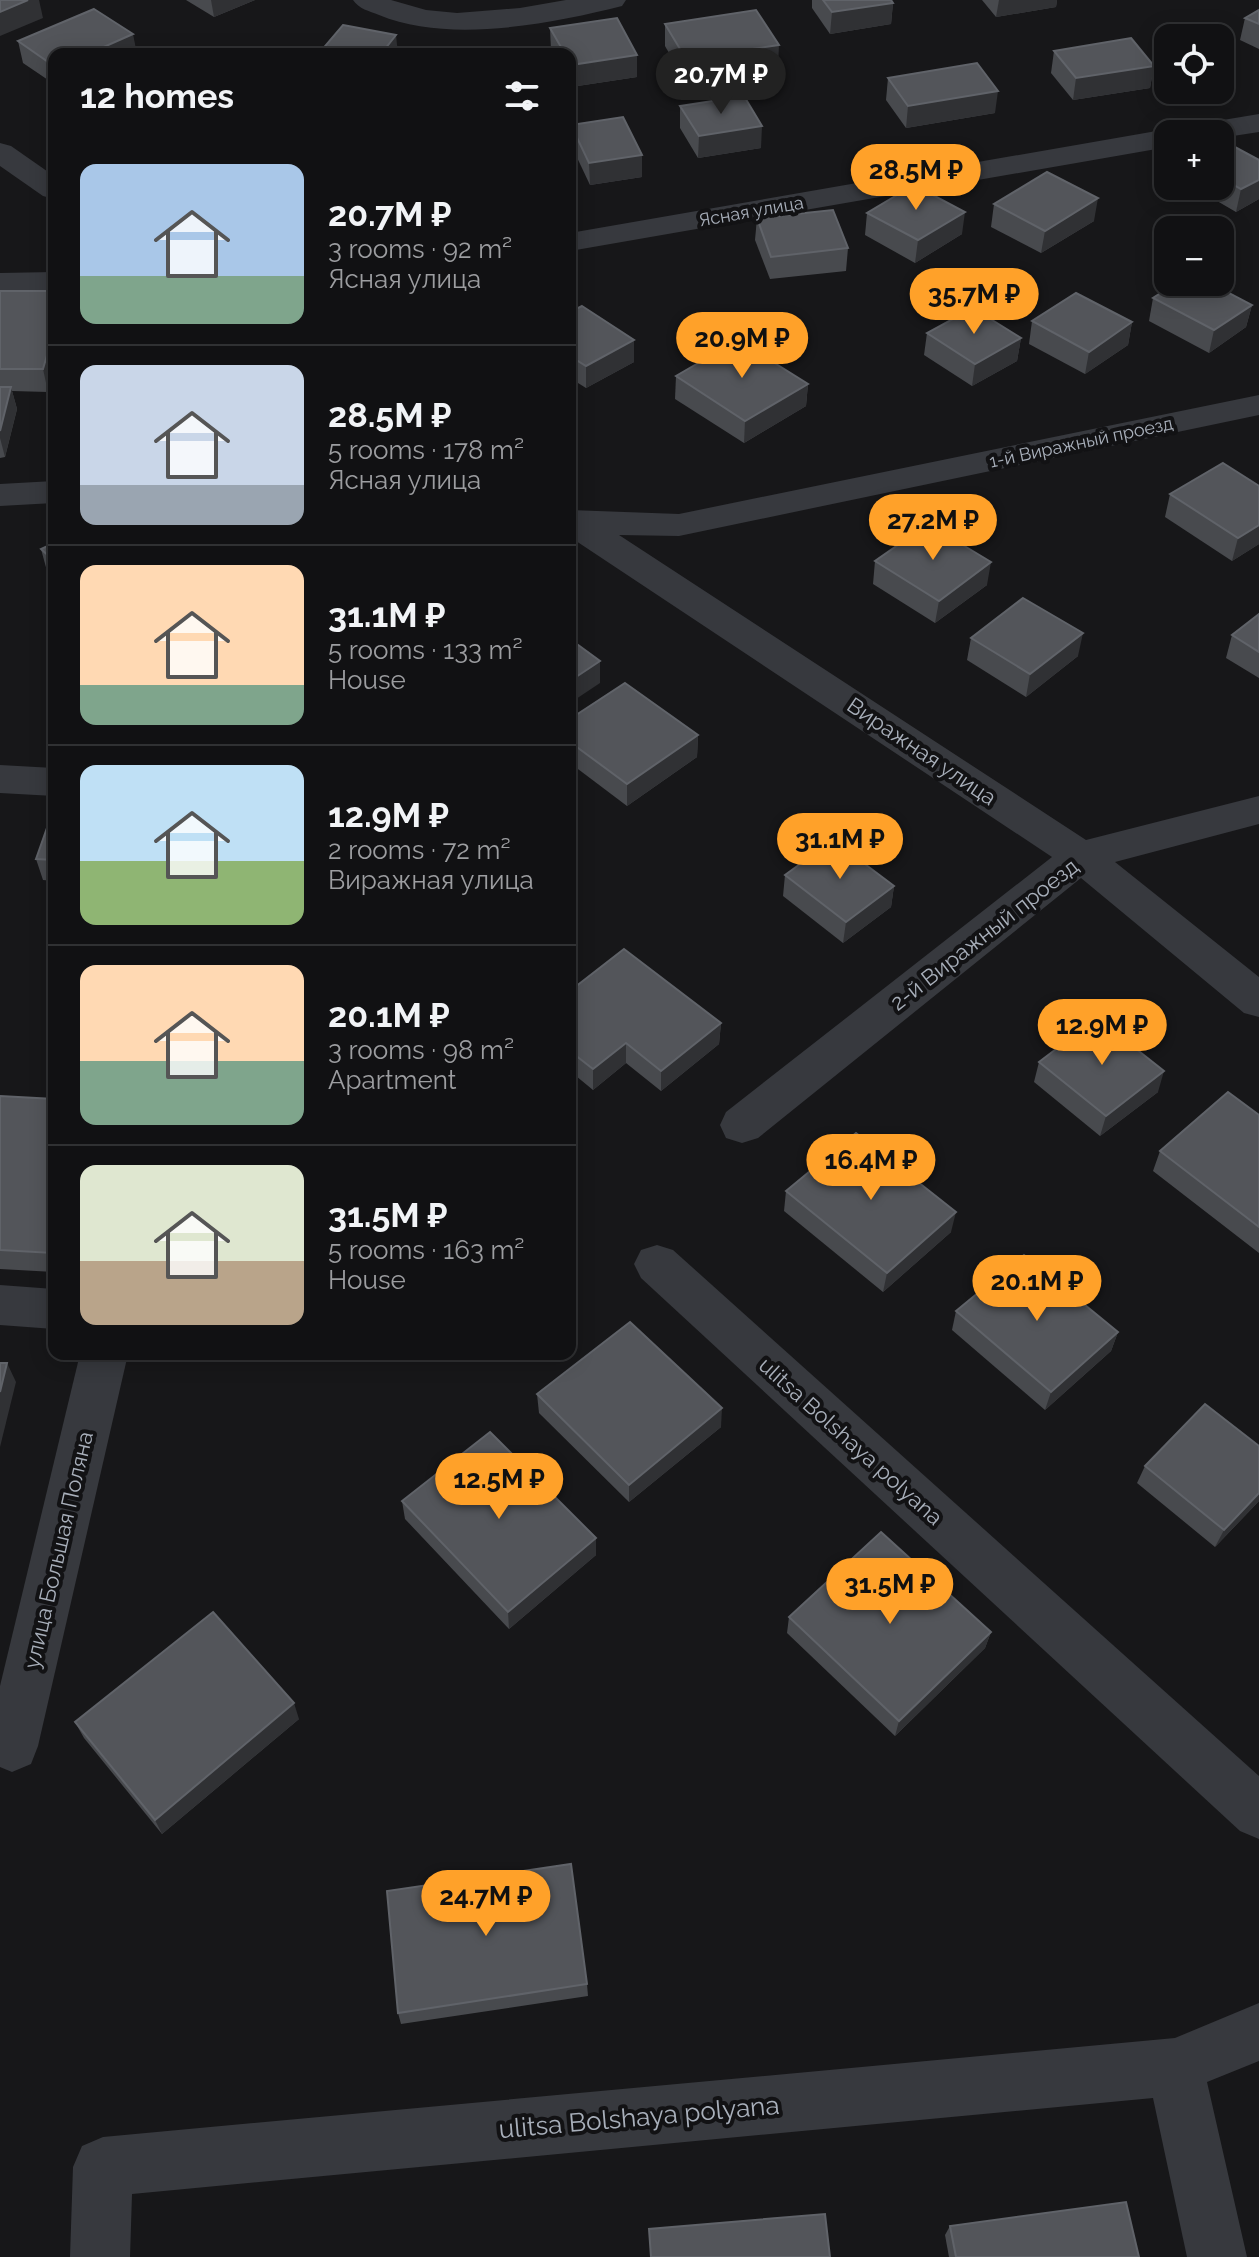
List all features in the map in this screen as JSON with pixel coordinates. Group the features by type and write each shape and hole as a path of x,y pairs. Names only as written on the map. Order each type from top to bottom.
{"street":[{"path":"367,0 389,12 425,19 479,21 612,0"},
{"path":"1234,127 1259,123"},
{"name":"Ясная улица","path":"576,241 1154,140"},
{"path":"0,152 48,186"},
{"path":"0,283 48,282"},
{"name":"1-й Виражный проезд","path":"576,522 679,525 1259,405"},
{"path":"0,495 48,492"},
{"name":"Виражная улица","path":"576,525 1081,856 1259,1001"},
{"path":"0,779 48,782"},
{"name":"2-й Виражный проезд","path":"742,1125 1081,856 1259,810"},
{"name":"ulitsa Bolshaya polyana","path":"657,1264 1259,1812"},
{"path":"0,1305 48,1309"},
{"name":"улица Большая Поляна","path":"12,1746 103,1360"},
{"name":"ulitsa Bolshaya polyana","path":"100,2257 103,2167 1175,2067 1259,2032"},
{"path":"1175,2067 1217,2257"}],"building":[{"path":"0,0 28,0 0,12"},
{"path":"823,0 891,0 893,3 832,12"},
{"path":"94,9 133,34 102,48 48,48 48,62 18,41"},
{"path":"756,10 779,45 686,59 665,24"},
{"path":"1259,10 1259,24 1245,18"},
{"path":"617,18 637,55 576,64 576,48 562,48 550,28"},
{"path":"343,25 396,35 386,48 323,48"},
{"path":"1131,38 1154,66 1076,78 1054,51"},
{"path":"977,63 998,91 908,106 888,78"},
{"path":"744,96 762,126 699,136 680,106"},
{"path":"623,117 642,155 589,163 576,136 576,124"},
{"path":"1234,147 1259,160 1259,180 1241,189 1234,185"},
{"path":"1047,172 1098,198 1045,231 994,204"},
{"path":"914,185 965,212 918,240 867,213"},
{"path":"833,210 848,248 771,257 757,218"},
{"path":"0,291 48,291 48,352 43,369 0,369"},
{"path":"1076,293 1132,322 1089,352 1032,321"},
{"path":"1234,296 1252,305 1214,330 1153,298"},
{"path":"582,306 634,340 586,366 576,360 576,309"},
{"path":"973,308 1021,338 975,364 927,333"},
{"path":"738,340 808,384 745,421 676,376"},
{"path":"0,387 11,387 0,431"},
{"path":"1223,463 1259,486 1259,525 1238,538 1170,494"},
{"path":"928,524 991,562 939,601 875,561"},
{"path":"1023,598 1083,633 1030,674 971,638"},
{"path":"1259,614 1259,652 1232,635"},
{"path":"576,643 600,661 576,677"},
{"path":"625,683 698,735 627,784 576,746 576,715"},
{"path":"48,825 48,860 36,859"},
{"path":"833,840 894,886 846,922 785,875"},
{"path":"624,949 721,1023 661,1071 626,1043 593,1069 576,1056 576,986"},
{"path":"1097,1018 1164,1071 1106,1116 1039,1062"},
{"path":"1228,1092 1259,1115 1259,1227 1160,1151"},
{"path":"0,1096 48,1099 48,1253 0,1250"},
{"path":"856,1133 956,1212 887,1273 786,1191"},
{"path":"1024,1255 1118,1332 1051,1392 956,1311"},
{"path":"630,1322 722,1408 629,1485 537,1394"},
{"path":"0,1363 7,1363 0,1392"},
{"path":"1205,1404 1259,1446 1259,1493 1224,1530 1145,1466"},
{"path":"490,1432 596,1538 508,1612 402,1501"},
{"path":"881,1532 991,1632 899,1721 789,1617"},
{"path":"213,1612 294,1703 155,1820 75,1722"},
{"path":"571,1864 587,1984 398,2013 387,1891"},
{"path":"1126,2202 1139,2257 956,2257 950,2226"},
{"path":"825,2214 830,2257 651,2257 649,2229"}]}
